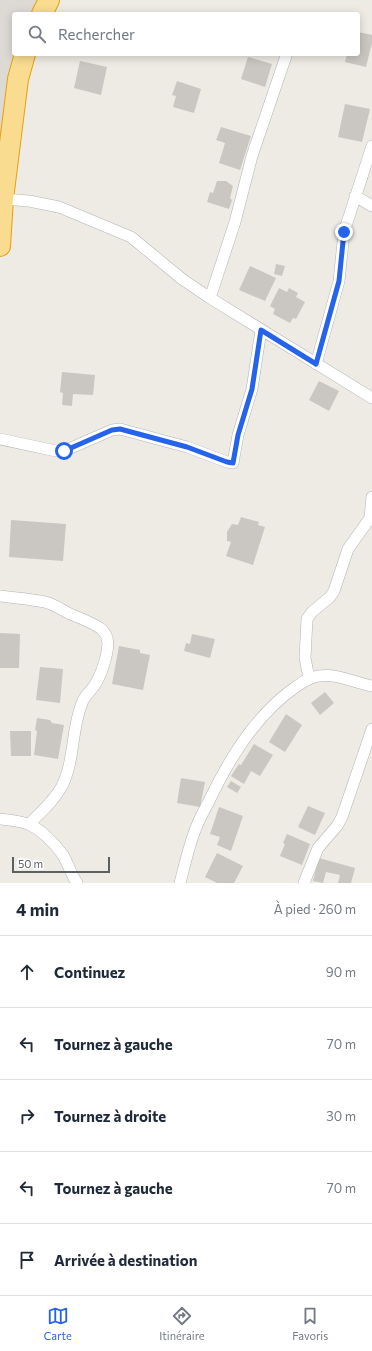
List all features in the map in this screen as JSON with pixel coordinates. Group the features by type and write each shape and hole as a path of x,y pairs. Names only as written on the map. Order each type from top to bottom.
{"highway":[{"path":"43,12 49,0"},
{"path":"0,246 3,199 18,79 24,56"}],"street":[{"path":"210,298 235,222 252,156 286,56"},
{"path":"316,364 339,281 344,232 372,146"},
{"path":"355,196 372,206"},
{"path":"3,199 29,201 59,207 131,237 182,279 210,298 372,398"},
{"path":"0,439 56,451 64,451 112,430 120,429 187,447 233,463 238,435 252,389 261,330"},
{"path":"309,678 306,658 307,619 312,612 330,597 334,591 348,549 370,518 372,497"},
{"path":"0,596 56,606 101,628 108,643 102,668 94,686 82,702 78,713 72,757 62,786 49,804 29,824"},
{"path":"180,883 196,827 216,785 235,754 262,717 283,696 309,678 331,676 372,686"},
{"path":"304,883 318,848 337,826 342,817 372,729"},
{"path":"0,819 29,824 40,832 55,845 63,856 77,883"}],"shaded area":[{"path":"0,0 38,0 32,12 12,12 12,56 13,56 0,146"}],"building":[{"path":"360,32 372,35 372,43 366,67 345,62 346,56 360,56"},
{"path":"248,57 272,64 265,87 241,79"},
{"path":"80,61 107,67 101,95 74,88"},
{"path":"177,81 201,89 194,113 173,107 176,96 172,95"},
{"path":"345,104 370,109 362,142 338,137"},
{"path":"221,127 251,136 240,170 219,163 225,143 216,140"},
{"path":"217,181 226,181 233,186 230,198 232,200 229,209 207,202 210,192 213,193"},
{"path":"276,264 285,266 282,276 274,274"},
{"path":"250,266 276,278 265,301 239,290"},
{"path":"279,288 287,292 289,288 298,293 296,297 305,302 296,319 293,318 290,323 273,314 275,309 270,306"},
{"path":"62,372 95,375 93,395 73,394 72,406 62,405 63,393 60,392"},
{"path":"319,381 339,391 329,411 309,400"},
{"path":"241,517 259,522 258,525 265,527 253,565 226,556 231,542 227,541 227,532 232,524 238,525"},
{"path":"11,520 66,524 63,561 9,557"},
{"path":"0,633 20,634 19,668 0,668"},
{"path":"192,634 215,639 210,658 184,651 186,643 190,644"},
{"path":"119,646 140,650 140,653 150,655 143,690 112,684"},
{"path":"40,667 63,669 60,703 36,700"},
{"path":"325,692 334,703 320,715 311,703"},
{"path":"286,714 302,725 285,752 269,742"},
{"path":"37,718 50,720 52,723 64,725 58,759 34,755"},
{"path":"10,731 31,731 31,756 11,756"},
{"path":"254,744 273,755 260,776 251,771 244,784 231,776 239,764 241,765"},
{"path":"181,778 205,782 200,807 177,803"},
{"path":"231,781 241,787 237,793 227,787"},
{"path":"308,806 325,813 315,835 298,827"},
{"path":"219,807 243,816 231,851 217,845 220,837 210,834"},
{"path":"287,834 310,844 302,865 280,856"},
{"path":"217,853 243,866 234,883 217,883 205,877"},
{"path":"319,858 355,868 351,883 338,883 340,875 326,872 323,883 313,881"}],"route":[{"path":"64,451 112,430 120,429 187,447 233,463 238,435 255,375 258,343 261,330 316,364 339,281 344,232"}]}
